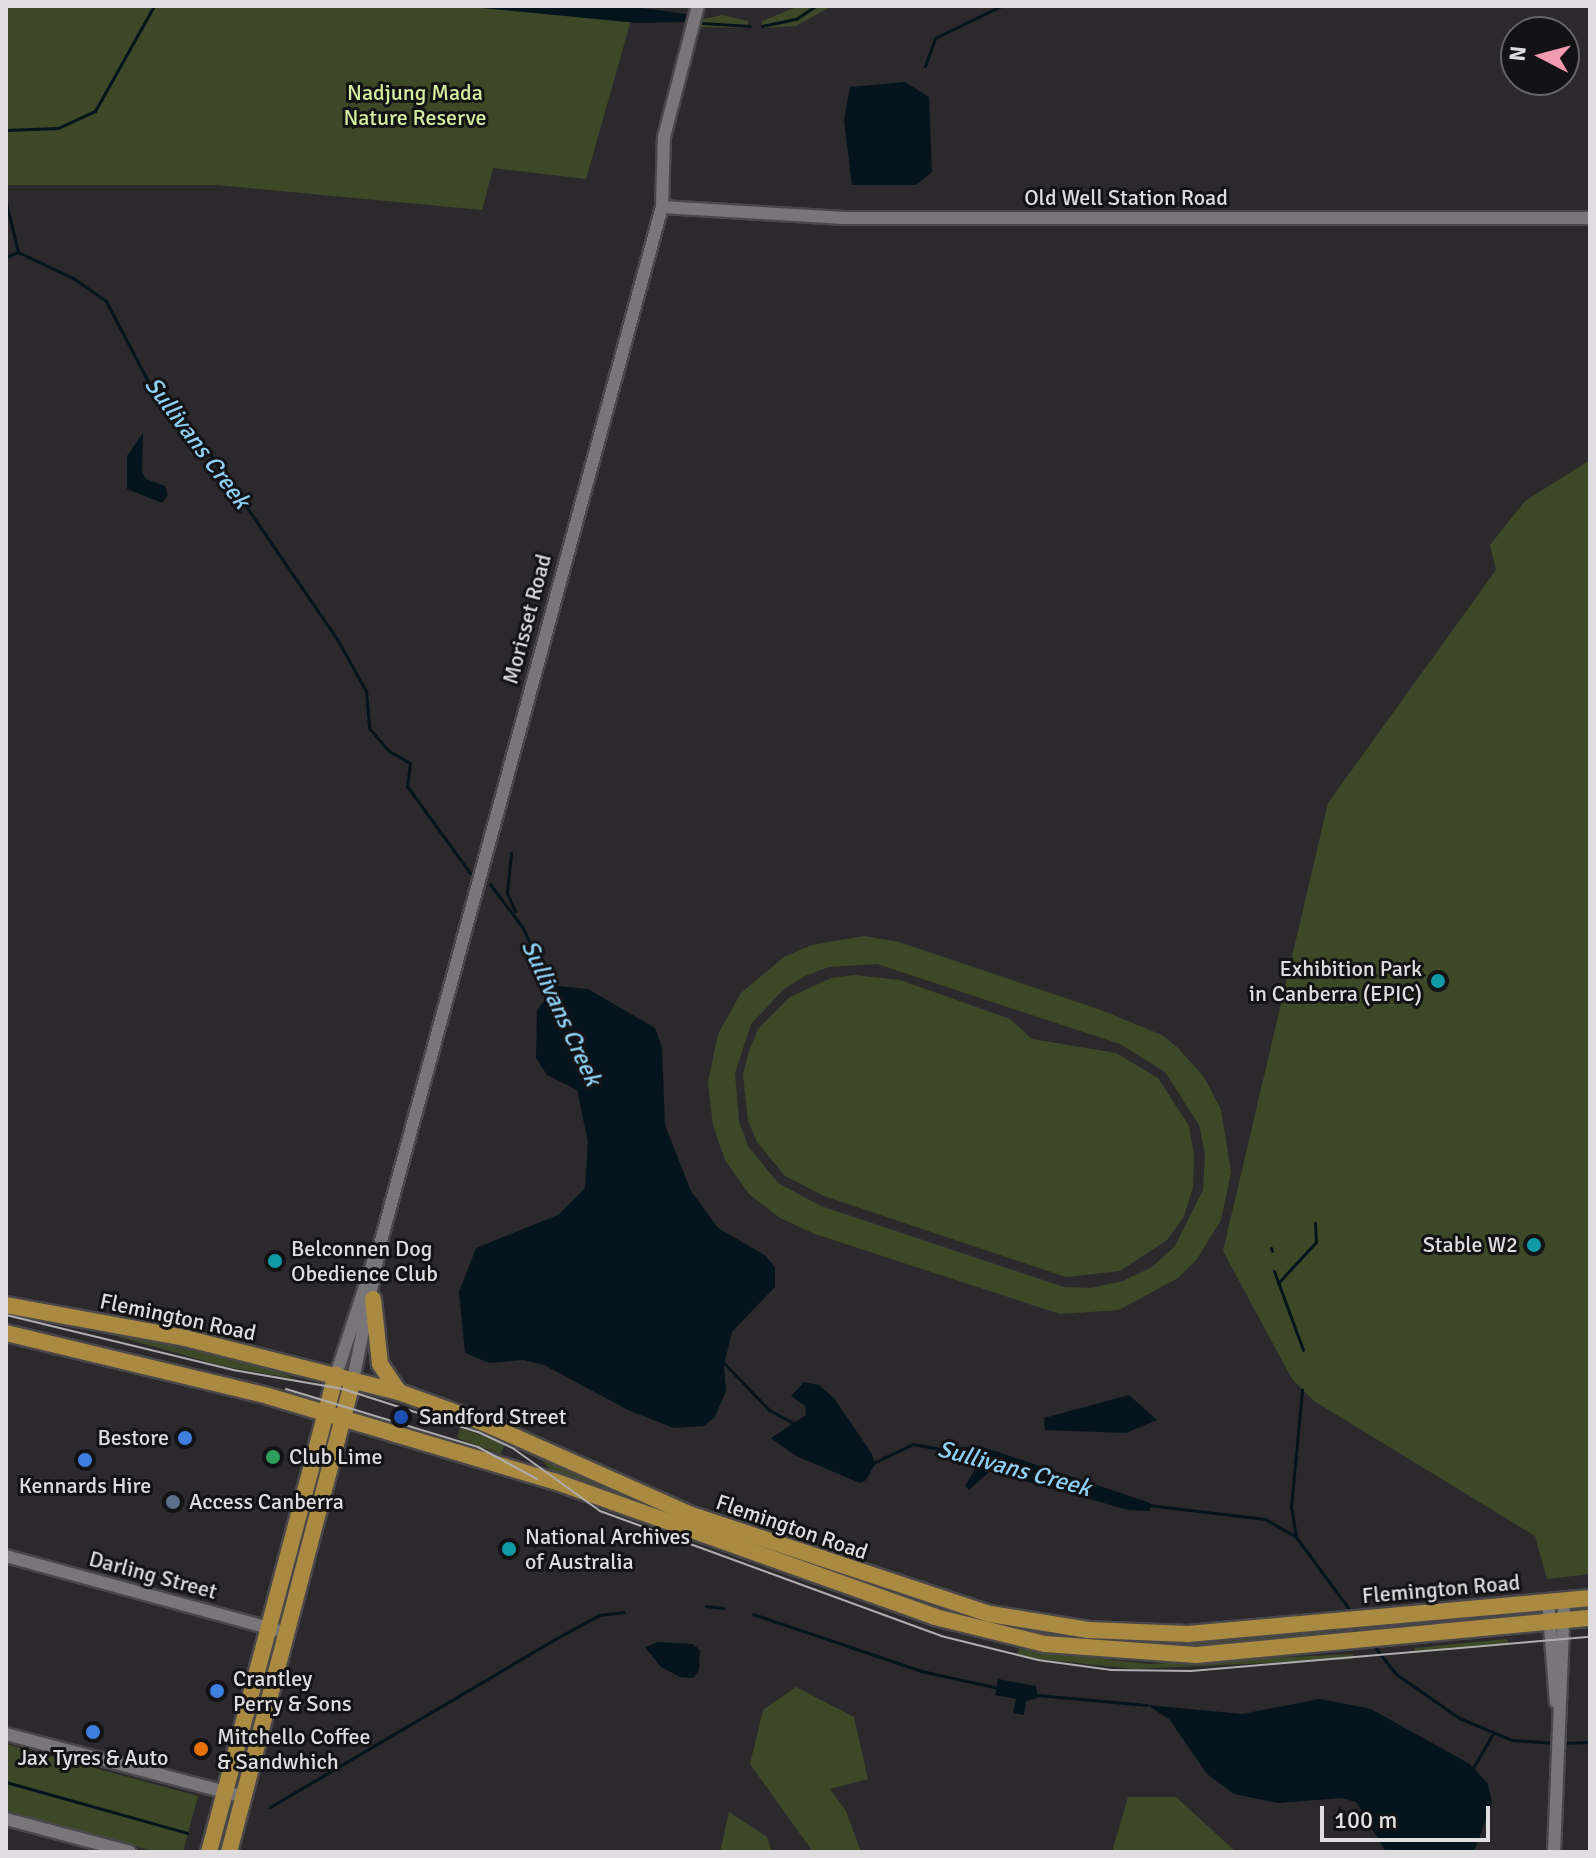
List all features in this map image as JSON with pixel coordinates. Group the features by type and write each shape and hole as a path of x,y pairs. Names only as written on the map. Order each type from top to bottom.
{"main road":[{"path":"373,1299 380,1364 399,1392"},
{"name":"Flemington Road","path":"6,1305 185,1338 399,1392 484,1423 692,1515 990,1614 1132,1633 1188,1634 1590,1598"},
{"name":"Flemington Road","path":"6,1333 328,1415 604,1496 935,1617 1045,1644 1196,1655 1392,1640 1590,1618"},
{"name":"Morisset Road","path":"328,1415 336,1375"},
{"path":"229,1852 345,1421 353,1380"},
{"path":"209,1852 328,1415"}],"street":[{"name":"Morisset Road","path":"336,1375 352,1315 381,1241 662,207 664,137 698,6"},
{"name":"Old Well Station Road","path":"662,207 844,218 1590,218"},
{"name":"Morisset Road","path":"353,1380 373,1299 381,1241"},
{"name":"Darling Street","path":"6,1556 289,1633"},
{"path":"1554,1852 1558,1720 1556,1601"},
{"path":"6,1734 245,1797"},
{"path":"6,1819 130,1852"}],"green space":[{"name":"Nadjung Mada Nature Reserve","path":"6,6 635,6 586,179 493,168 482,210 217,185 6,185"},
{"path":"799,6 832,6 796,26 762,28 762,21"},
{"path":"722,15 748,21 748,28 700,27 700,20"},
{"name":"Exhibition Park in Canberra (EPIC)","path":"1590,460 1590,1574 1547,1579 1535,1536 1314,1401 1292,1379 1223,1251 1328,803 1496,570 1490,545 1525,501"},
{"path":"864,936 899,942 1101,1010 1162,1035 1178,1048 1204,1077 1221,1110 1231,1172 1221,1220 1197,1259 1178,1278 1119,1310 1060,1314 815,1234 780,1218 749,1194 725,1160 713,1125 708,1083 718,1034 741,993 784,957 812,945","holes":["877,964 1120,1044 1165,1072 1199,1125 1205,1155 1203,1190 1175,1246 1152,1267 1123,1281 1091,1288 1064,1287 821,1206 778,1183 748,1146 739,1122 735,1073 751,1024 784,989 805,976 829,967"]},
{"path":"854,975 900,980 1010,1019 1032,1039 1116,1053 1158,1078 1189,1126 1194,1155 1193,1188 1183,1218 1167,1240 1120,1271 1066,1277 824,1196 785,1176 757,1142 748,1121 743,1074 749,1051 758,1029 790,997 831,978"},
{"path":"65,1322 266,1367 296,1379 227,1367"},
{"path":"460,1428 505,1445 500,1454 457,1438"},
{"path":"535,1452 685,1518 975,1618 1087,1636 1331,1629 1331,1635 1189,1648 1040,1636 968,1620 556,1476"},
{"path":"1506,1639 1509,1643 1415,1653 1415,1648"},
{"path":"1019,1649 1149,1664 1353,1654 1353,1659 1134,1669 1017,1655"},
{"path":"796,1687 854,1717 868,1779 830,1789 846,1811 861,1852 813,1852 750,1764 763,1710"},
{"path":"6,1744 198,1796 183,1852 156,1852 6,1811"},
{"path":"1128,1797 1176,1797 1236,1852 1112,1852"},
{"path":"729,1812 767,1837 772,1852 720,1852"}],"water":[{"path":"460,6 627,6 686,14 685,22 637,23"},
{"path":"905,82 929,97 932,172 916,185 852,185 844,120 850,87"},
{"path":"143,433 142,472 146,479 165,486 168,495 162,503 127,489 127,456"},
{"path":"557,986 588,989 655,1028 662,1047 665,1125 691,1191 718,1228 766,1256 775,1268 775,1287 732,1332 724,1365 726,1391 715,1417 704,1426 674,1428 630,1411 544,1365 523,1360 489,1363 465,1353 459,1292 476,1248 558,1215 585,1188 588,1142 577,1090 547,1075 536,1058 537,1010"},
{"path":"804,1382 819,1385 834,1398 872,1454 875,1464 866,1480 860,1483 796,1456 771,1438 806,1415 805,1406 791,1396"},
{"path":"1129,1395 1157,1420 1126,1433 1045,1430 1044,1418"},
{"path":"980,1446 1150,1503 1150,1511 1128,1510 990,1471 969,1490 965,1486 980,1461 954,1448"},
{"path":"658,1642 693,1644 700,1650 699,1670 693,1678 680,1677 661,1667 645,1647"},
{"path":"998,1679 1036,1686 1038,1698 1026,1701 1024,1715 1013,1713 1016,1699 995,1695"},
{"path":"1320,1699 1371,1709 1470,1764 1488,1784 1492,1803 1474,1852 1386,1852 1356,1802 1342,1798 1278,1803 1234,1794 1207,1774 1169,1719 1147,1705 1242,1714"}],"waterway":[{"path":"6,130 58,128 95,111 154,6"},
{"path":"762,26 796,19 815,6"},
{"path":"925,66 935,38 1001,6"},
{"path":"702,23 750,26"},
{"path":"6,202 18,252"},
{"name":"Sullivans Creek","path":"6,257 18,252 73,278 106,301 152,389 170,401 213,458 337,639 366,691 369,728 389,751 410,763 407,786 470,873"},
{"path":"511,853 507,893 515,911"},
{"name":"Sullivans Creek","path":"490,884 523,928 553,994"},
{"path":"1278,1283 1316,1242 1315,1223"},
{"path":"1274,1271 1303,1350"},
{"name":"Sullivans Creek","path":"723,1362 769,1410 799,1426"},
{"path":"1296,1537 1291,1507 1302,1390"},
{"name":"Sullivans Creek","path":"873,1463 913,1444 968,1454"},
{"name":"Sullivans Creek","path":"1148,1505 1265,1519 1296,1537 1352,1613"},
{"path":"706,1606 723,1608"},
{"path":"270,1807 555,1639 599,1615 624,1612"},
{"path":"753,1614 921,1671 998,1688"},
{"name":"Sullivans Creek","path":"1374,1646 1396,1674 1459,1718 1512,1740 1554,1743"},
{"path":"1037,1695 1147,1705"},
{"path":"1473,1768 1493,1734"},
{"name":"Sullivans Creek","path":"1562,1743 1590,1742"},
{"path":"6,1782 187,1833"}],"tram line":[{"path":"6,1315 233,1370 343,1389 478,1432 514,1449 600,1511 941,1636 1038,1660 1111,1670 1191,1671 1590,1637"},
{"path":"286,1389 478,1447 537,1479"}],"place":[{"name":"Exhibition Park in Canberra (EPIC)","path":"1438,981"},
{"name":"Stable W2","path":"1534,1245"},
{"name":"Belconnen Dog Obedience Club","path":"275,1261"},
{"name":"Sandford Street","path":"401,1417"},
{"name":"Bestore","path":"185,1438"},
{"name":"Club Lime","path":"273,1457"},
{"name":"Kennards Hire","path":"85,1460"},
{"name":"Access Canberra","path":"173,1502"},
{"name":"National Archives of Australia","path":"509,1549"},
{"name":"Crantley Perry & Sons","path":"217,1691"},
{"name":"Jax Tyres & Auto","path":"93,1732"},
{"name":"Mitchello Coffee & Sandwhich","path":"201,1749"}]}
